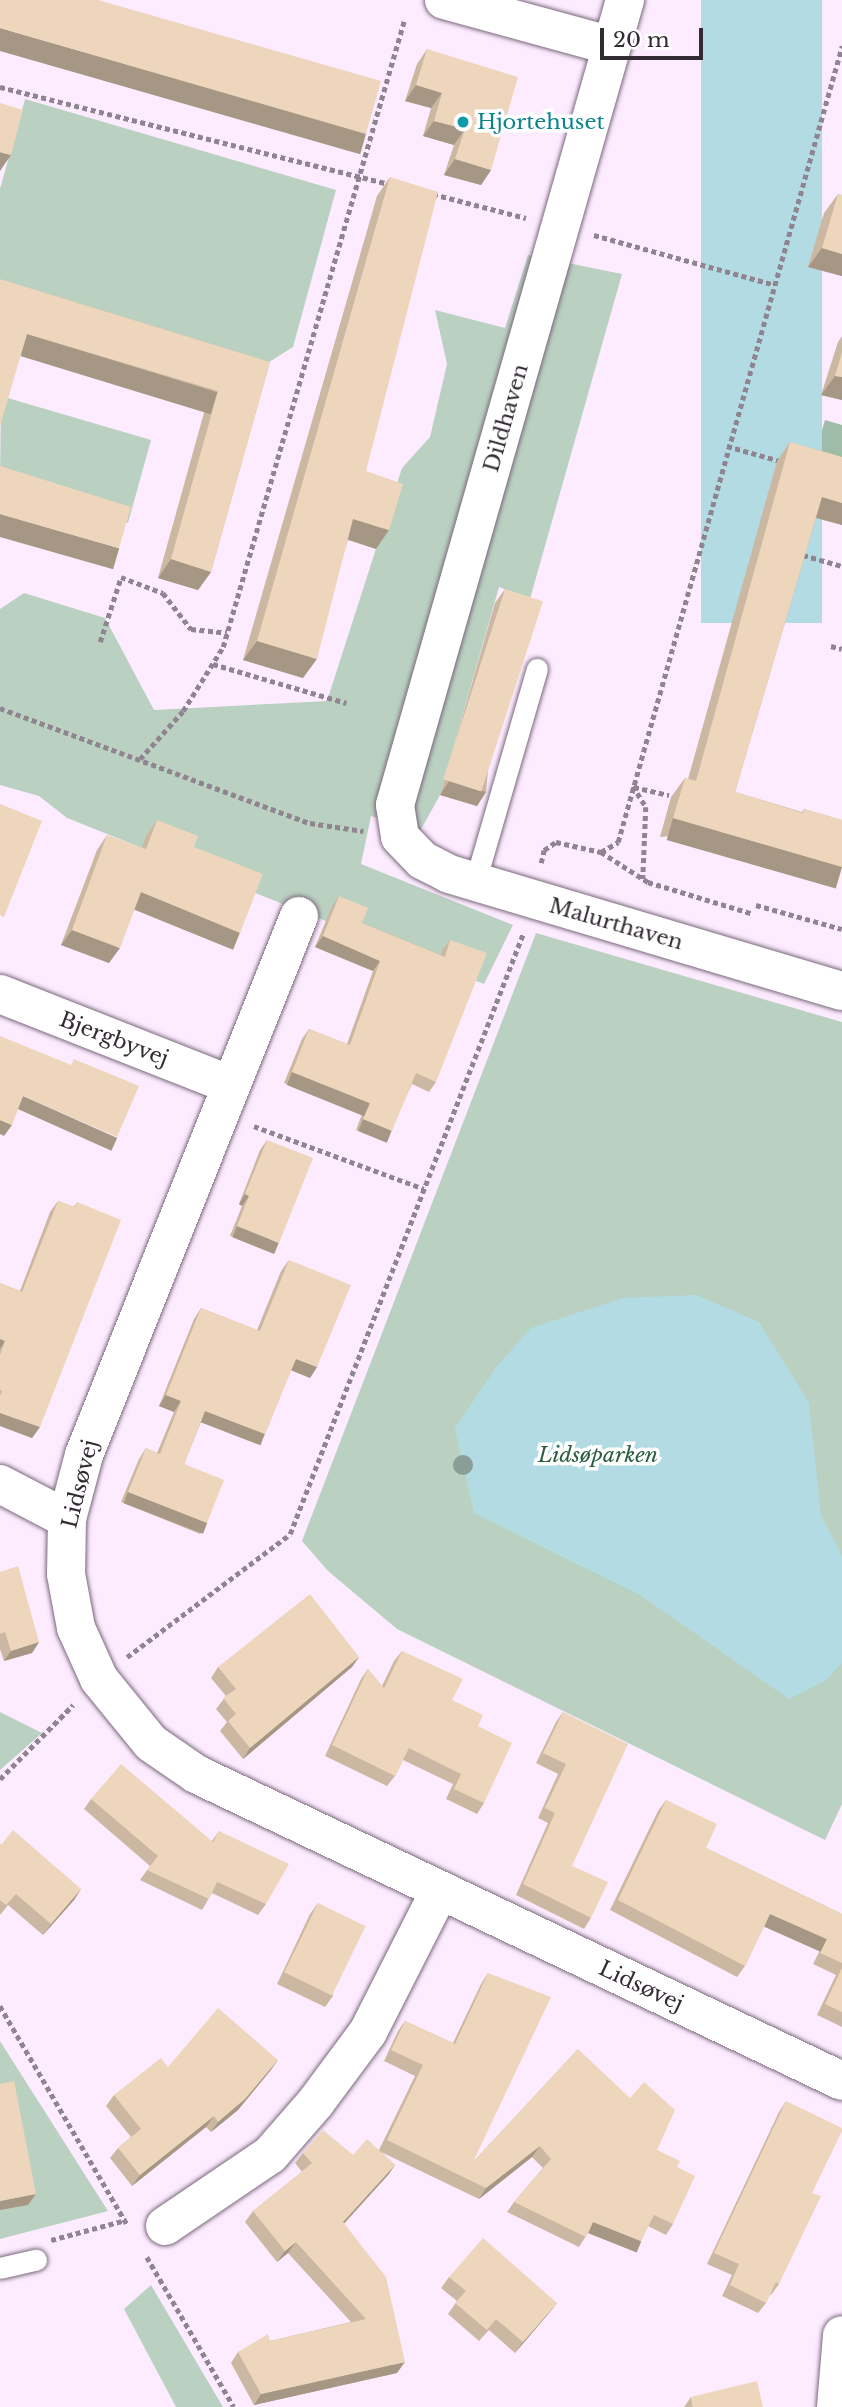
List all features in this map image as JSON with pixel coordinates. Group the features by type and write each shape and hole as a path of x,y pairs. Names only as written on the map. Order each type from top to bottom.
{"street":[{"path":"444,0 612,46"},
{"name":"Dildhaven","path":"400,837 395,805 625,0"},
{"name":"Malurthaven","path":"400,837 422,860 475,882 842,991"},
{"name":"Lidsøvej","path":"299,916 223,1098 84,1455 67,1519 66,1574 76,1628 99,1679 151,1743 196,1774 842,2081"},
{"name":"Bjergbyvej","path":"0,994 223,1098"},
{"path":"0,1484 67,1519"},
{"path":"148,2238 270,2155 316,2102 368,2032 440,1890"},
{"path":"836,2407 842,2335"}],"lane":[{"path":"475,882 537,669"},
{"path":"0,2268 36,2260"}],"path":[{"path":"140,759 183,711 213,664 227,633 404,21"},
{"path":"601,852 618,842 772,284 842,46"},
{"path":"0,87 397,186"},
{"path":"424,192 530,219"},
{"path":"587,233 772,284"},
{"path":"727,446 791,464"},
{"path":"802,555 842,566"},
{"path":"100,642 121,577 163,593 191,629 227,633"},
{"path":"831,646 842,649"},
{"path":"213,664 346,703"},
{"path":"0,708 310,823 400,837"},
{"path":"634,786 669,795"},
{"path":"634,786 646,807 643,879"},
{"path":"539,870 544,850 556,842 601,852 643,879 753,914"},
{"path":"756,905 842,929"},
{"path":"0,1779 99,1679 290,1534 525,928"},
{"path":"223,1098 424,1189"},
{"path":"0,2006 125,2220 148,2238 234,2407"},
{"path":"36,2260 54,2235 125,2220 148,2238"}],"green space":[{"path":"25,99 336,190 293,347 266,364 0,290 0,189"},
{"path":"528,255 622,274 530,599 499,587 440,795 419,833 371,816 361,864 513,925 484,984 67,818 39,796 0,785 0,609 24,593 105,618 154,710 327,701 402,468 430,437 447,364 435,310 505,328"},
{"path":"1,396 151,440 128,523 0,484"},
{"name":"Lidsøparken","path":"536,933 842,1022 842,1804 825,1840 397,1629 328,1571 302,1541"},
{"path":"0,1712 42,1733 0,1770"},
{"path":"0,2041 108,2211 0,2239"},
{"path":"151,2285 223,2407 176,2407 124,2309"}],"shaded area":[{"path":"701,0 822,0 822,623 701,623"},
{"path":"825,420 842,425 842,469 813,461"},
{"path":"696,1295 759,1322 809,1403 821,1516 842,1556 842,1663 826,1680 789,1699 640,1595 474,1513 455,1428 497,1366 531,1328 623,1298"}],"building":[{"path":"0,0 98,0 381,81 366,134 0,28"},
{"name":"Hjortehuset","path":"427,49 518,77 491,170 455,159 465,129 434,121 442,93 416,85"},
{"path":"0,103 23,110 11,155 0,152"},
{"path":"390,177 438,192 366,471 403,484 389,530 353,519 317,659 257,641"},
{"path":"838,194 842,195 842,254 822,248"},
{"path":"0,279 270,362 211,572 171,559 218,391 27,334 0,426"},
{"path":"842,352 842,377 835,376"},
{"path":"790,442 842,457 842,503 822,497 735,792 803,813 804,809 842,820 842,867 673,818 685,778 696,781"},
{"path":"0,466 131,507 119,548 0,514"},
{"path":"505,589 543,601 481,792 443,779"},
{"path":"0,804 42,821 4,917 0,915"},
{"path":"157,820 198,836 194,847 263,874 240,933 141,892 120,948 72,930 107,835 146,849"},
{"path":"339,896 368,908 362,923 445,957 450,940 487,953 436,1082 416,1073 392,1131 363,1119 370,1103 292,1072 309,1029 350,1045 380,961 323,936"},
{"path":"0,1036 71,1065 74,1059 139,1086 117,1137 23,1096 12,1125 0,1120"},
{"path":"267,1140 313,1158 279,1243 237,1226 249,1196 245,1194"},
{"path":"58,1201 75,1207 77,1202 121,1220 40,1427 0,1413 0,1355 5,1341 0,1339 0,1283 22,1292"},
{"path":"289,1260 351,1285 317,1367 296,1359 265,1434 205,1411 184,1464 224,1480 207,1523 128,1492 146,1448 160,1454 181,1401 166,1395 201,1308 260,1331"},
{"path":"18,1566 39,1642 11,1651 5,1632 0,1634 0,1572"},
{"path":"310,1594 359,1657 250,1748 228,1721 236,1714 223,1698 236,1689 218,1667"},
{"path":"402,1651 463,1679 452,1700 483,1715 478,1726 512,1743 484,1803 454,1789 461,1774 409,1748 395,1776 332,1745 368,1669 384,1688"},
{"path":"563,1712 628,1744 572,1866 608,1882 591,1918 523,1884 555,1813 545,1808 566,1764 543,1753"},
{"path":"121,1764 213,1842 219,1831 289,1864 266,1904 217,1882 209,1899 147,1870 158,1856 91,1799"},
{"path":"666,1800 717,1824 706,1848 842,1914 842,1963 820,1953 827,1939 770,1914 745,1966 618,1900"},
{"path":"13,1830 81,1889 51,1924 16,1894 6,1905 0,1900 0,1844"},
{"path":"318,1903 366,1926 332,1995 284,1972"},
{"path":"842,1968 842,2012 825,2004"},
{"path":"488,1973 551,1997 473,2162 578,2049 630,2098 644,2082 675,2110 657,2150 680,2161 677,2167 695,2176 673,2224 654,2215 641,2241 593,2222 586,2237 514,2202 551,2159 540,2146 486,2188 387,2140 423,2065 391,2050 405,2021 455,2044"},
{"path":"218,2008 278,2060 245,2099 218,2122 214,2116 140,2175 118,2148 141,2129 114,2095 161,2058 168,2067"},
{"path":"14,2081 36,2194 0,2201 0,2084"},
{"path":"786,2101 842,2128 842,2131 812,2193 821,2196 779,2284 776,2282 766,2303 730,2285 739,2264 714,2253"},
{"path":"323,2130 353,2155 367,2139 395,2165 343,2222 386,2277 405,2362 261,2394 238,2352 268,2334 270,2341 366,2319 296,2242 285,2251 253,2211 312,2163 303,2153"},
{"path":"483,2238 557,2303 523,2342 496,2319 487,2330 455,2303 466,2291 449,2277"},
{"path":"757,2381 763,2407 693,2407 691,2397"}],"place":[{"name":"Hjortehuset","path":"463,122"}]}
